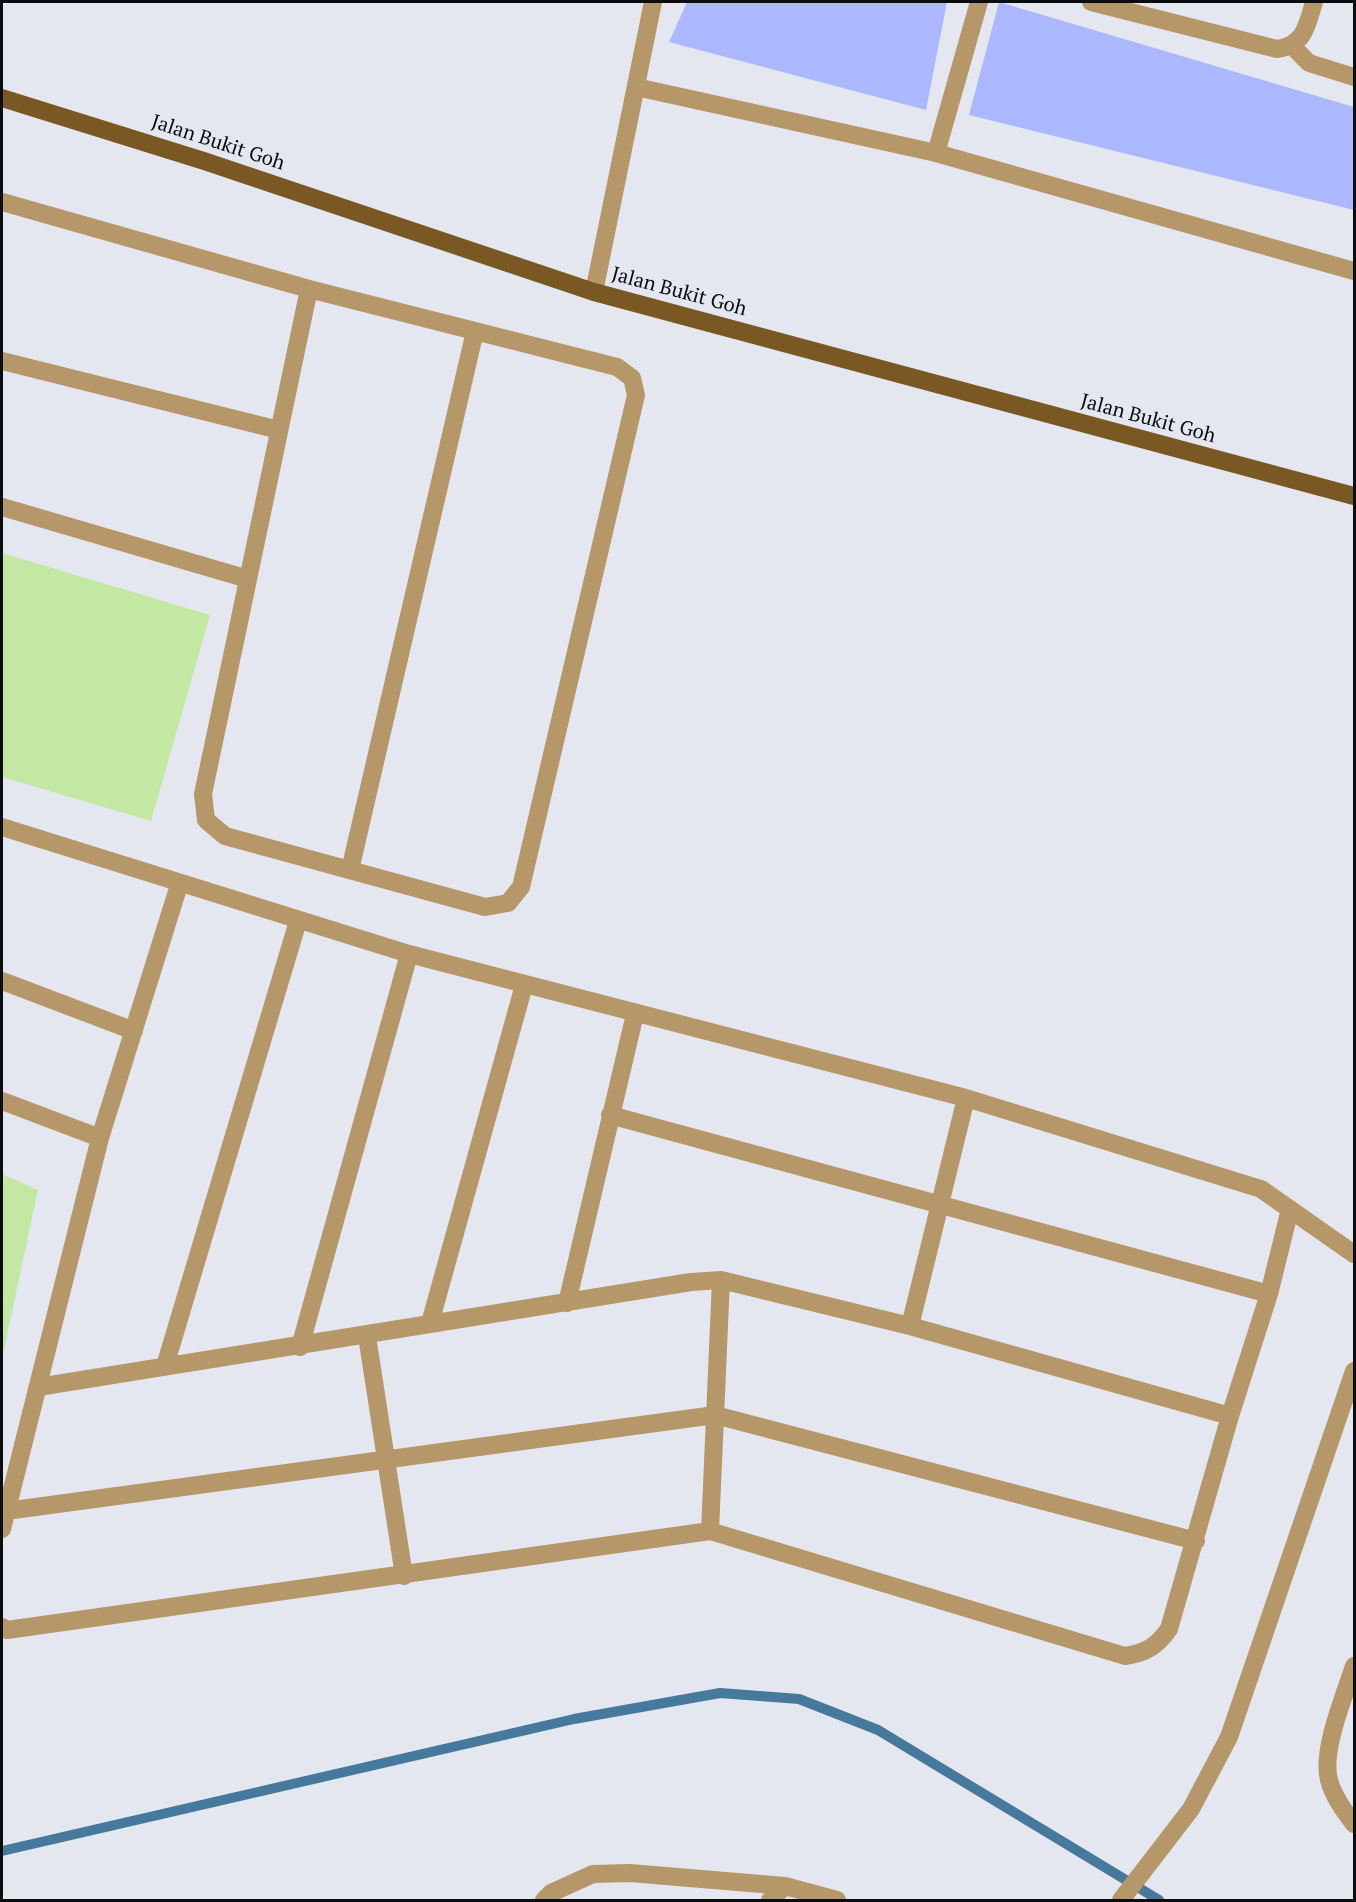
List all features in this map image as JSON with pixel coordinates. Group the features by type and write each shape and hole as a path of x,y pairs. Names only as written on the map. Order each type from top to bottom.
{"main road":[{"name":"Jalan Bukit Goh","path":"2,98 204,161 594,292 1354,496"}],"street":[{"path":"594,292 653,2"},
{"path":"936,153 979,2"},
{"path":"1091,2 1277,49 1291,45 1305,34 1314,2"},
{"path":"1291,45 1310,63 1354,77"},
{"path":"636,87 936,153 1354,272"},
{"path":"2,202 309,289 617,367 633,378 636,395 631,418 521,887 508,903 485,907 225,836 206,820 203,794 309,289"},
{"path":"350,870 475,331"},
{"path":"2,361 279,430"},
{"path":"2,507 248,579"},
{"path":"2,827 179,885 409,954 966,1098 1261,1189 1354,1254"},
{"path":"2,1529 100,1138 179,885"},
{"path":"165,1366 298,921"},
{"path":"300,1347 409,954"},
{"path":"2,981 135,1031"},
{"path":"430,1323 525,985"},
{"path":"567,1303 635,1014"},
{"path":"910,1326 966,1098"},
{"path":"2,1101 100,1138"},
{"path":"610,1114 1269,1294"},
{"path":"2,1627 7,1630 404,1576 710,1531 1125,1656 1142,1654 1158,1644 1169,1629 1230,1416 1269,1294 1290,1209"},
{"path":"38,1387 300,1347 430,1323 691,1282 722,1280 910,1326 1230,1416"},
{"path":"710,1531 722,1280"},
{"path":"367,1336 404,1576"},
{"path":"1121,1900 1191,1809 1229,1737 1354,1371"},
{"path":"6,1511 715,1415 1196,1541"},
{"path":"1354,1666 1350,1698 1328,1756 1328,1779 1339,1803 1354,1824"},
{"path":"544,1900 551,1893 593,1874 630,1873 785,1886 837,1900"},
{"path":"770,1900 785,1886"}],"green space":[{"path":"2,553 210,615 151,821 2,777"},
{"path":"2,1174 38,1190 2,1359"}],"building":[{"path":"687,2 947,2 926,110 669,42"},
{"path":"999,2 1354,107 1354,210 969,115"}],"waterway":[{"path":"2,1851 574,1719 720,1693 799,1699 878,1730 1159,1900"}]}
